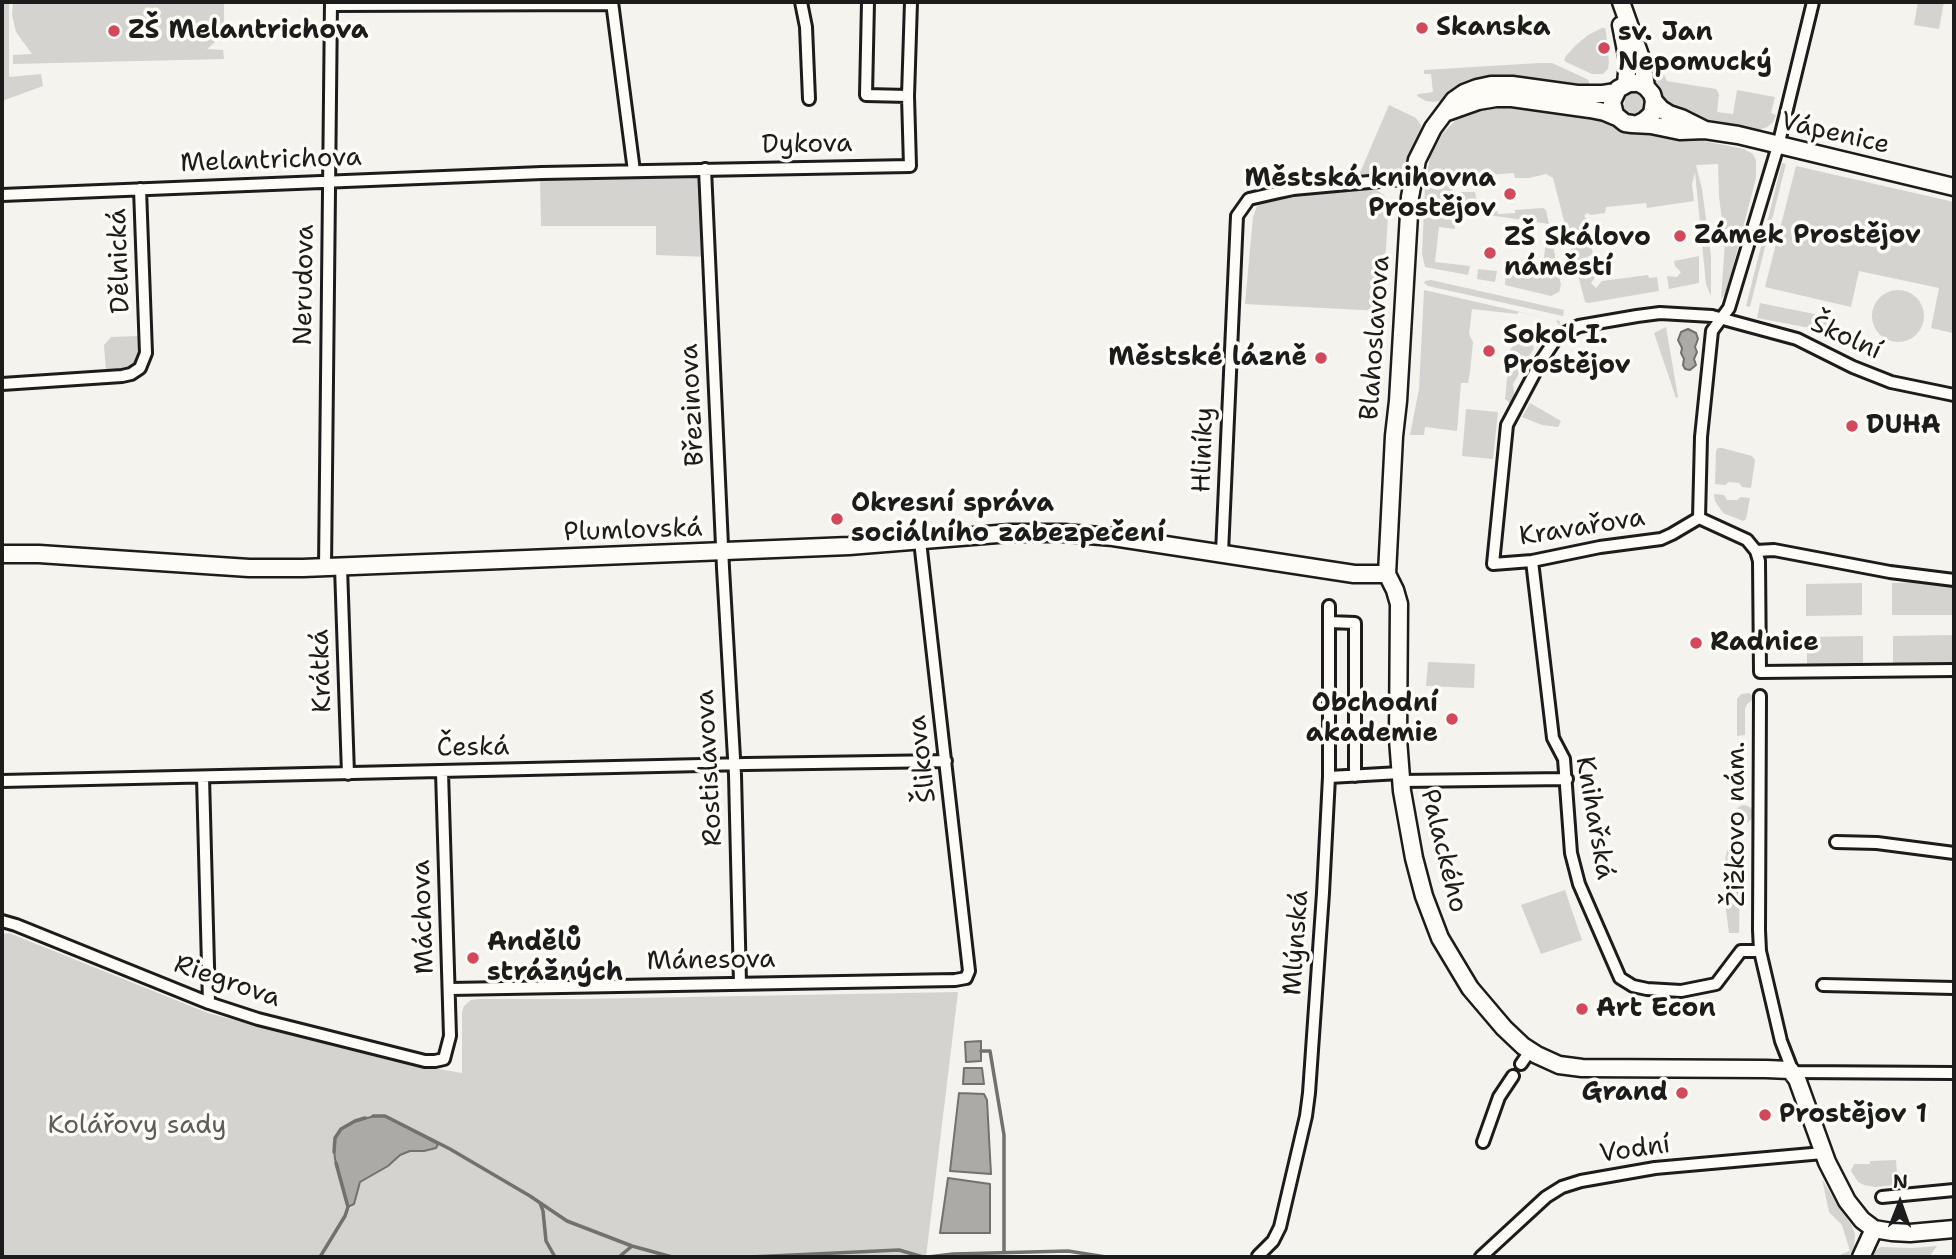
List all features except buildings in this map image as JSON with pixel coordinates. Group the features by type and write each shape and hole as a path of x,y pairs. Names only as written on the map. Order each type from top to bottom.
{"main road":[{"path":"1618,117 1612,105 1621,88 1628,61 1619,2"},
{"path":"1444,113 1478,101 1512,98 1605,112 1625,123 1638,124 1644,121 1652,114 1650,94 1642,61 1619,2"},
{"path":"1621,88 1639,83 1650,94"},
{"name":"Blahoslavova","path":"1387,574 1413,178 1422,148 1444,113 1454,100 1464,93 1492,85 1594,95 1621,88"},
{"name":"Vápenice","path":"1650,94 1661,109 1705,130"},
{"name":"Vápenice","path":"1638,124 1680,131 1705,130 1738,135 1954,187"},
{"name":"Plumlovská","path":"2,554 249,568 333,567 723,552 849,546 1010,533 1064,533 1112,537 1354,574 1387,574"},
{"name":"Palackého","path":"1387,574 1399,604 1398,739 1401,777 1420,881 1440,938 1454,963 1479,1001 1504,1028 1525,1058 1582,1068 1766,1069 1793,1072"},
{"path":"1793,1072 1823,1153 1852,1208 1867,1225 1910,1233 1954,1229"},
{"path":"1861,1257 1874,1228"}],"street":[{"path":"801,2 806,27 809,99"},
{"path":"868,2 866,95 908,96 911,2"},
{"path":"1814,2 1778,146 1729,307 1712,331 1701,437 1699,518 1747,540 1756,551 1759,561 1760,672 1954,670"},
{"path":"331,3 612,3 634,171"},
{"name":"Nerudova","path":"331,3 329,182 333,567"},
{"name":"Dykova","path":"634,171 910,166 908,96"},
{"name":"Březinova","path":"705,169 723,552"},
{"name":"Melantrichova","path":"2,195 634,171"},
{"name":"Hliníky","path":"1222,553 1237,216 1250,199 1293,189 1413,178"},
{"name":"Dělnická","path":"2,384 131,374 140,368 146,353 140,189"},
{"name":"Školní","path":"1493,564 1504,434 1514,410 1555,340 1572,329 1660,313 1704,315 1797,340 1891,382 1954,395"},
{"name":"Kravařova","path":"1493,564 1532,561 1600,547 1661,539 1699,518"},
{"name":"Šlikova","path":"920,541 969,971"},
{"path":"1756,551 1774,550 1890,572 1954,580"},
{"name":"Rostislavova","path":"723,552 734,764 740,983"},
{"name":"Knihařská","path":"1532,561 1553,738 1564,759 1567,779 1571,853 1579,884 1620,978 1633,986 1647,989 1681,991 1716,984 1741,951 1760,951"},
{"name":"Krátká","path":"333,567 348,774"},
{"name":"Mlýnská","path":"1257,1257 1273,1241 1280,1227 1306,1116 1313,1046 1329,777 1329,606"},
{"path":"1329,622 1355,623 1355,776"},
{"name":"Žižkovo nám.","path":"1760,696 1760,951 1781,1041 1793,1072"},
{"name":"Česká","path":"2,781 946,761"},
{"name":"Máchova","path":"442,772 450,989 450,1036 444,1059"},
{"path":"203,777 209,1003"},
{"path":"1329,777 1567,779"},
{"path":"1836,842 1877,843 1954,853"},
{"name":"Riegrova","path":"2,921 209,1003 311,1034 415,1059 435,1062 444,1059"},
{"name":"Mánesova","path":"450,989 955,980 966,978 969,971"},
{"path":"1824,985 1954,988"},
{"path":"1793,1072 1954,1073"},
{"path":"1483,1142 1499,1097 1513,1076"},
{"name":"Vodní","path":"1481,1257 1546,1197 1562,1187 1581,1181 1655,1167 1823,1153"},
{"path":"1882,1197 1954,1190"}],"green space":[{"path":"2,2 9,2 9,77 41,74 43,86 2,101"},
{"name":"ZŠ Melantrichova","path":"13,2 224,2 224,22 214,43 207,49 223,50 224,59 13,64 13,55 32,54 16,32 12,14"},
{"path":"1918,2 1944,2 1939,29 1914,25"},
{"path":"1605,28 1606,32 1609,62 1608,69 1603,74 1592,74 1564,60 1576,45"},
{"path":"1552,63 1587,79 1589,91 1456,91 1441,101 1434,102 1417,96 1433,92 1431,74 1424,74 1424,70"},
{"path":"1649,65 1660,66 1667,81 1716,89 1719,94 1717,112 1733,114 1737,90 1775,97 1771,113 1776,115 1773,122 1759,130 1695,117 1665,104 1652,78"},
{"path":"1636,90 1645,95 1646,111 1633,118 1623,114 1623,94"},
{"path":"1502,102 1603,116 1619,130 1627,133 1674,135 1744,149 1753,154 1756,160 1756,178 1726,293 1721,299 1725,242 1718,164 1696,165 1711,256 1711,296 1706,284 1695,172 1692,184 1694,201 1647,208 1646,203 1606,207 1605,213 1587,213 1584,216 1587,219 1593,255 1588,256 1589,261 1594,261 1596,276 1591,283 1596,288 1602,281 1648,275 1649,278 1657,277 1659,291 1585,302 1553,178 1546,174 1529,178 1515,178 1514,173 1489,175 1487,180 1452,182 1455,229 1439,227 1435,262 1470,266 1468,275 1425,267 1422,254 1425,186 1430,157 1443,133 1459,117 1477,108"},
{"path":"1389,105 1416,118 1421,125 1420,134 1404,168 1359,175"},
{"path":"1782,163 1786,164 1750,307 1746,306"},
{"path":"1796,166 1954,202 1953,333 1931,328 1939,288 1859,271 1851,307 1765,287"},
{"path":"705,169 708,257 656,255 656,226 541,226 540,174"},
{"path":"1374,189 1389,201 1382,311 1245,304 1253,217 1257,206 1271,199"},
{"path":"1461,192 1475,192 1479,212 1515,213 1515,210 1543,208 1546,210 1549,224 1469,212 1464,207"},
{"path":"1546,240 1552,241 1561,285 1559,292 1551,296 1505,285 1506,271 1542,276"},
{"path":"1699,256 1699,283 1669,289 1667,276 1677,277 1681,272 1674,261"},
{"path":"1478,269 1497,271 1495,282 1477,279"},
{"path":"1431,280 1564,310 1563,316 1424,283"},
{"path":"1424,290 1548,318 1519,312 1517,314 1472,309 1469,334 1473,342 1470,372 1468,383 1461,383 1457,431 1425,427 1424,435 1410,435 1419,389"},
{"path":"1898,290 1908,292 1916,298 1922,306 1922,326 1916,334 1908,340 1898,342 1888,340 1880,334 1874,326 1872,316 1874,306 1880,298 1888,292"},
{"path":"1760,303 1829,317 1826,331 1757,318"},
{"path":"1666,327 1678,397 1676,398 1654,333"},
{"path":"139,336 139,355 136,361 124,370 106,372 104,345 111,337"},
{"path":"1516,341 1532,343 1534,348 1513,384 1515,397 1511,404 1505,399 1510,350"},
{"path":"1530,403 1561,421 1558,427 1542,425 1522,417"},
{"path":"1466,409 1498,412 1493,459 1462,456"},
{"path":"1718,448 1752,456 1755,460 1751,488 1742,487 1739,483 1715,484"},
{"path":"1714,494 1724,495 1727,500 1750,498 1746,519 1743,521 1723,513"},
{"path":"1862,583 1862,615 1806,616 1806,584"},
{"path":"1892,583 1954,585 1954,615 1892,615"},
{"path":"1954,635 1954,663 1893,664 1893,636"},
{"path":"1863,636 1863,665 1807,665 1807,637"},
{"path":"1428,662 1475,664 1474,688 1426,686"},
{"path":"1749,693 1754,699 1745,708 1745,735 1737,736 1737,699 1741,694"},
{"path":"1737,741 1744,741 1745,785 1737,785"},
{"path":"1740,805 1748,805 1753,814 1751,821 1740,823 1735,818 1735,810"},
{"path":"1733,824 1741,828 1739,933 1729,933 1723,888 1725,860"},
{"path":"1565,890 1582,940 1541,954 1521,905"},
{"name":"Kolářovy sady","path":"9,933 208,1013 393,1061 462,1073 462,1012 471,1000 958,992 926,1257 2,1257 2,934","holes":["335,1138 436,1148 400,1155 388,1166 360,1182 353,1206 347,1211 335,1159"]},
{"path":"1896,1160 1895,1185 1864,1185 1858,1182 1851,1171 1854,1164"},
{"path":"1822,1179 1855,1234 1854,1247 1848,1257 1842,1257 1841,1254 1850,1251 1842,1225 1829,1212"},
{"path":"1937,1246 1929,1257 1870,1256 1881,1247"}],"shaded area":[{"path":"1688,329 1696,333 1698,339 1694,359 1696,365 1690,370 1683,365 1682,348 1678,340 1681,332"},
{"path":"981,1041 981,1061 966,1062 965,1042"},
{"path":"964,1068 982,1068 984,1084 963,1084"},
{"path":"959,1093 984,1094 987,1100 991,1174 950,1171"},
{"path":"385,1116 438,1144 436,1148 400,1155 388,1166 360,1182 354,1204 348,1207 335,1159 335,1138 341,1129 355,1121"},
{"path":"948,1178 990,1184 990,1233 940,1233"}],"waterway":[{"path":"981,1051 990,1051 1004,1135 1004,1252"},
{"path":"373,1116 385,1116 450,1149 567,1221 632,1246 672,1257"},
{"path":"334,1152 335,1138 341,1129 365,1118"},
{"path":"320,1257 348,1207 336,1163"},
{"path":"540,1203 546,1241 555,1257"},
{"path":"619,1257 632,1246"},
{"path":"750,1257 899,1250 923,1257"},
{"path":"928,1257 1068,1251 1106,1257"}],"place":[{"name":"Skanska","path":"1422,28"},
{"name":"ZŠ Melantrichova","path":"114,31"},
{"name":"sv. Jan Nepomucký","path":"1604,48"},
{"name":"Městská knihovna Prostějov","path":"1510,194"},
{"name":"Zámek Prostějov","path":"1680,236"},
{"name":"ZŠ Skálovo náměstí","path":"1490,253"},
{"name":"Sokol I. Prostějov","path":"1489,351"},
{"name":"Městské lázně","path":"1321,358"},
{"name":"DUHA","path":"1852,426"},
{"name":"Okresní správa sociálního zabezpečení","path":"837,519"},
{"name":"Radnice","path":"1696,643"},
{"name":"Obchodní akademie","path":"1452,719"},
{"name":"Andělů strážných","path":"473,958"},
{"name":"Art Econ","path":"1582,1009"},
{"name":"Grand","path":"1682,1093"},
{"name":"Prostějov 1","path":"1765,1115"}]}
